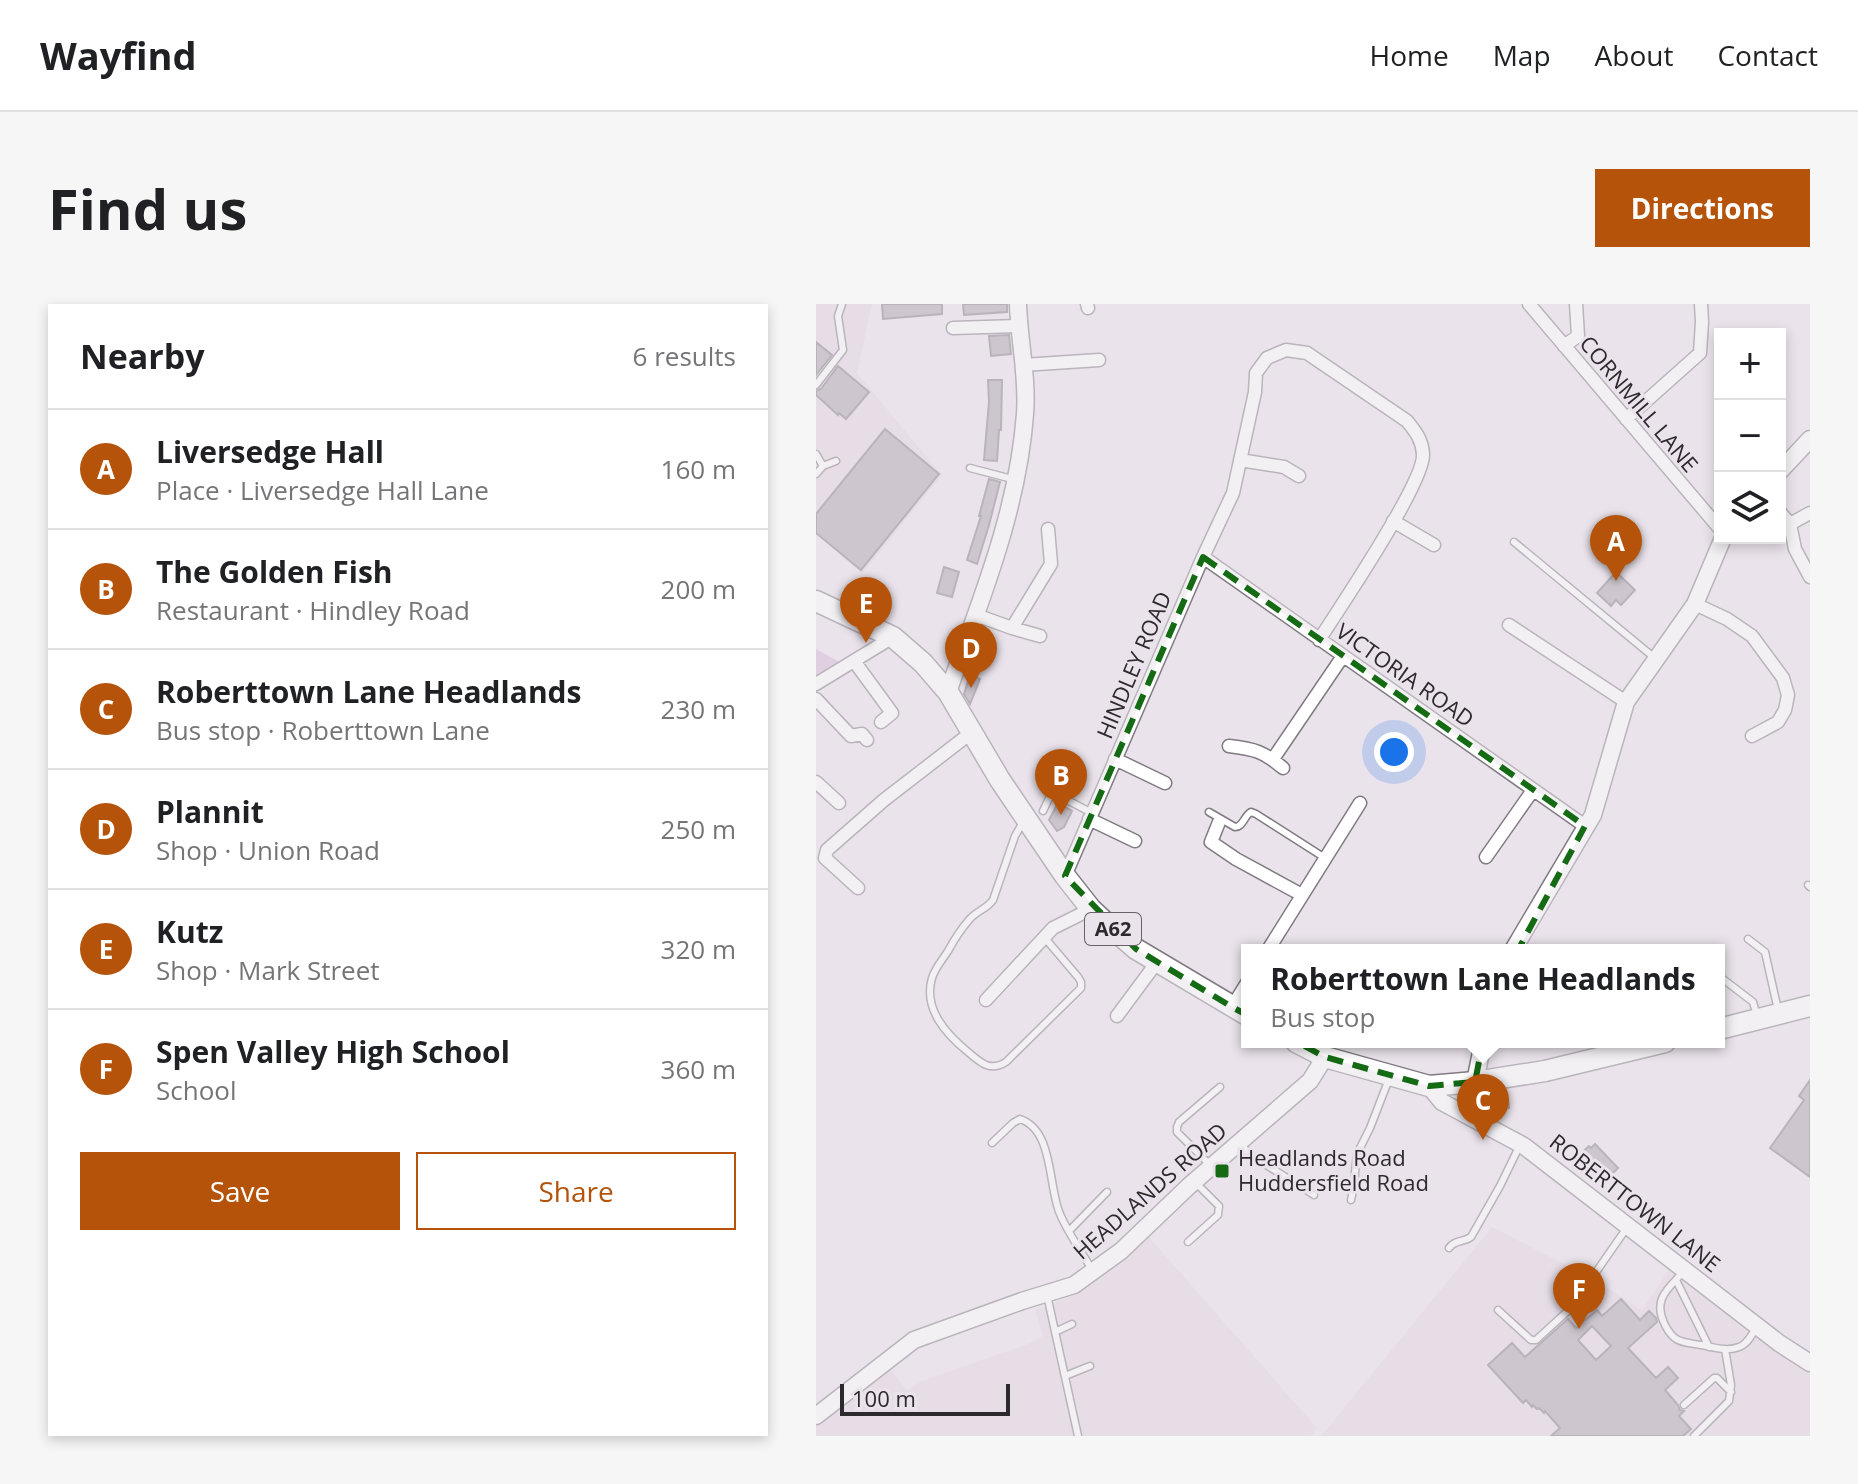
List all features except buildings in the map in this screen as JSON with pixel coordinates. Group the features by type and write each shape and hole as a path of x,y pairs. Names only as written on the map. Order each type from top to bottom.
{"main road":[{"name":"A62","path":"816,601 893,637 923,663 948,692 996,774 1028,811 1065,876 1091,909 1136,949 1240,1011"},
{"path":"1725,1027 1810,1006"},
{"path":"1308,1048 1325,1057 1429,1086 1545,1071 1640,1048"}],"street":[{"path":"948,692 999,550 1016,480 1026,413 1018,304"},
{"name":"CORNMILL LANE","path":"1529,304 1714,522"},
{"path":"1564,346 1578,336 1576,304"},
{"path":"1626,419 1700,353 1701,304"},
{"path":"953,328 1019,326"},
{"name":"HINDLEY ROAD","path":"1065,876 1233,493 1255,392 1256,373 1267,358 1286,350 1307,353 1407,421 1420,437 1424,457 1393,521 1319,640"},
{"path":"1023,365 1099,360"},
{"path":"1786,465 1810,439"},
{"path":"1240,460 1284,467 1299,476"},
{"path":"1790,524 1810,513"},
{"path":"1786,519 1790,524 1795,549 1810,577"},
{"path":"1393,521 1435,546"},
{"path":"1012,628 1051,564 1048,529"},
{"path":"1516,944 1593,815 1626,702 1695,604 1720,544"},
{"name":"VICTORIA ROAD","path":"1203,557 1585,826"},
{"path":"1695,604 1727,619 1752,636 1783,678 1788,695 1785,710 1778,722 1752,736"},
{"path":"976,615 1040,636"},
{"path":"1509,625 1626,702"},
{"path":"816,684 893,637"},
{"path":"1229,746 1256,750 1278,763 1343,656"},
{"path":"854,661 892,713 881,722"},
{"path":"816,699 851,736 862,734 867,740"},
{"path":"858,888 825,858 827,850 884,800 972,732"},
{"path":"1115,759 1165,783"},
{"path":"816,782 839,803"},
{"path":"1486,857 1533,790"},
{"path":"1272,944 1360,803"},
{"path":"1091,816 1135,841"},
{"path":"1219,822 1211,842 1302,895"},
{"path":"986,1000 1053,928 1091,909"},
{"path":"1117,1016 1157,962"},
{"path":"1475,1082 1482,1048"},
{"name":"HEADLANDS ROAD","path":"816,1416 914,1340 1074,1285 1121,1251 1310,1081 1325,1057"},
{"name":"ROBERTTOWN LANE","path":"1429,1086 1442,1102 1521,1144 1628,1226 1681,1275 1810,1363"}],"lane":[{"path":"816,385 843,350 838,316 842,304"},
{"path":"816,454 823,466"},
{"path":"816,474 823,466 836,461"},
{"path":"970,468 1016,480"},
{"path":"1514,542 1656,659"},
{"path":"1044,937 1078,977 1081,988 1006,1062 989,1066 968,1053 942,1028 929,994 935,972 973,916 993,900 1015,836 1028,811 1052,792 1091,816"},
{"path":"1209,812 1235,827 1241,825 1251,812 1325,858"},
{"path":"1748,939 1765,952 1779,1014"},
{"path":"1725,981 1753,1002 1758,1019"},
{"path":"1351,1200 1357,1154 1391,1076"},
{"path":"1211,1167 1177,1132 1177,1127 1220,1087"},
{"path":"992,1143 1020,1119 1035,1130 1045,1149 1058,1211 1093,1271"},
{"path":"1239,1143 1252,1156 1314,1195"},
{"path":"1449,1248 1466,1240 1474,1232 1521,1144"},
{"path":"1188,1242 1219,1211 1219,1206 1195,1182"},
{"path":"1069,1231 1107,1192"},
{"path":"1498,1310 1531,1340 1536,1340 1571,1308 1628,1226"},
{"path":"1709,1347 1681,1275 1666,1292 1659,1314 1670,1335 1678,1341 1709,1347 1725,1349 1744,1345 1758,1326"},
{"path":"1047,1293 1078,1436"},
{"path":"1055,1332 1072,1324"},
{"path":"1694,1436 1729,1401 1731,1392 1725,1349"},
{"path":"1065,1376 1090,1366"},
{"path":"1684,1405 1714,1378 1731,1392"}],"highlighted area":[{"path":"1203,557 1585,826 1491,1000 1475,1082 1429,1086 1325,1057 1232,1007 1136,949 1065,876"}],"shaded area":[{"path":"816,304 872,304 857,373 942,475 862,574 816,531"},
{"path":"816,649 843,664 816,680"},
{"path":"1492,1227 1595,1280 1642,1310 1671,1267 1810,1370 1810,1436 1321,1436"},
{"path":"1149,1237 1317,1428 1311,1436 816,1436 816,1421 888,1367 907,1390 922,1381 1043,1336 1035,1310 1084,1289"}],"place":[{"name":"Liversedge Hall","path":"1616,581"},
{"name":"Kutz","path":"866,643"},
{"name":"Plannit","path":"971,688"},
{"name":"The Golden Fish","path":"1061,815"},
{"name":"Roberttown Lane Headlands","path":"1483,1140"},
{"name":"Headlands Road Huddersfield Road","path":"1222,1171"},
{"name":"Spen Valley High School","path":"1579,1329"}]}
